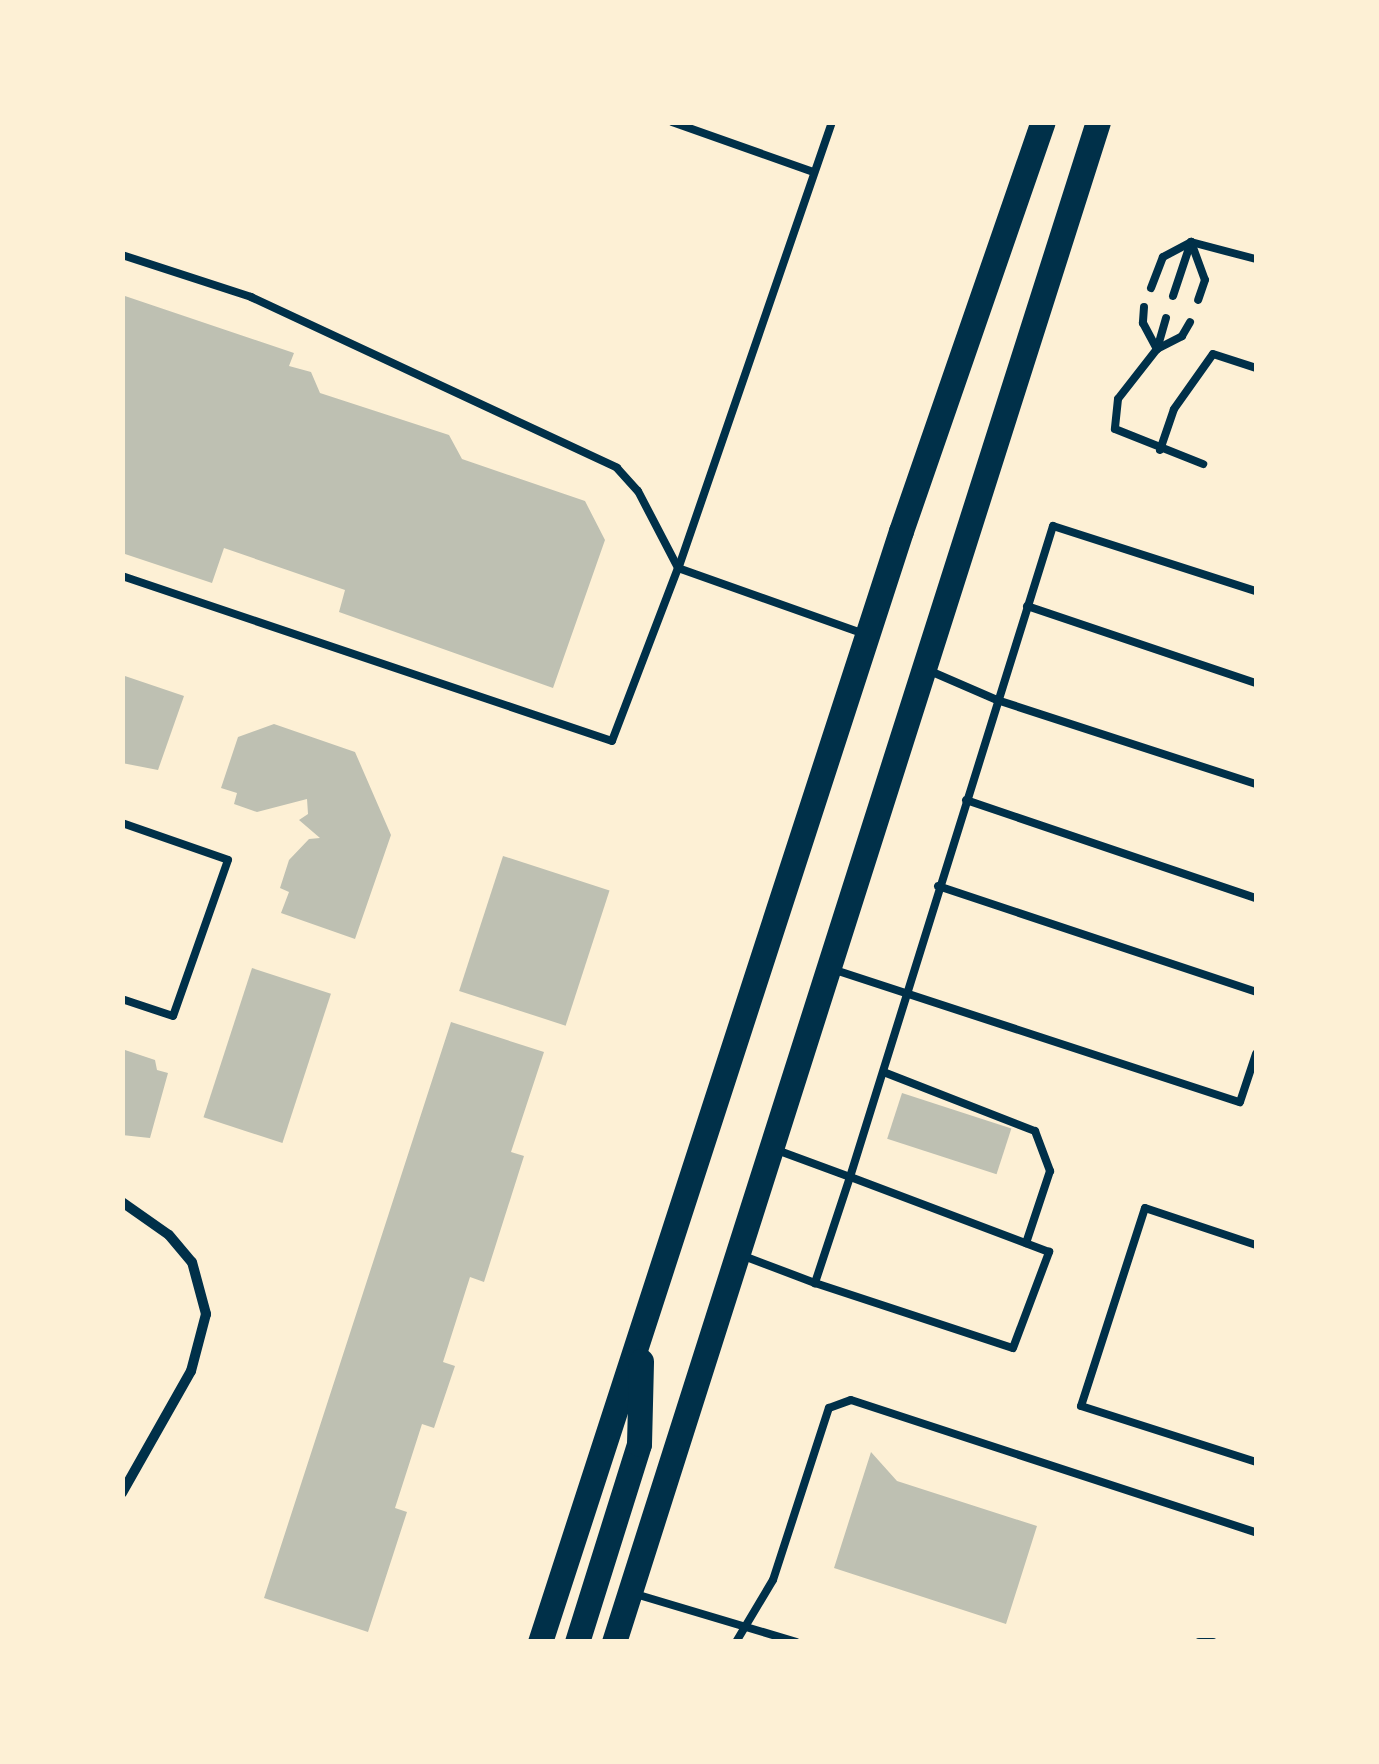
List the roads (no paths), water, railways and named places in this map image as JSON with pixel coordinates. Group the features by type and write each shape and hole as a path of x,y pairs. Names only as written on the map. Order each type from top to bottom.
{"main road":[{"path":"540,1642 868,636 1043,122"},
{"path":"614,1642 741,1255 922,667 1098,122"},
{"path":"577,1642 639,1444 642,1332"}],"street":[{"path":"122,1202 169,1235 192,1262 206,1314 191,1372 122,1493"}],"lane":[{"path":"672,122 813,172"},
{"path":"122,576 612,741 678,568 832,122"},
{"path":"1151,288 1163,257 1191,242 1256,259"},
{"path":"1174,296 1191,242"},
{"path":"1191,242 1204,280 1198,300"},
{"path":"122,255 251,297 617,468 638,491 678,568 868,636"},
{"path":"1144,307 1144,322 1156,349"},
{"path":"1166,318 1156,349 1118,399 1115,429 1203,464"},
{"path":"1156,349 1182,336 1190,322"},
{"path":"1160,450 1174,409 1213,354 1256,368"},
{"path":"815,1283 886,1073 904,994 1053,526 1256,591"},
{"path":"1027,606 1256,683"},
{"path":"922,667 998,700 1256,784"},
{"path":"966,800 1256,898"},
{"path":"122,823 228,860 173,1016 122,999"},
{"path":"938,886 1256,992"},
{"path":"828,968 1240,1102 1256,1054"},
{"path":"886,1073 1035,1130 1050,1170 1026,1243"},
{"path":"741,1255 1013,1348 1049,1252 774,1149"},
{"path":"1256,1245 1145,1208 1081,1406 1256,1462"},
{"path":"736,1642 741,1627 774,1580 829,1408 851,1400 1256,1532"},
{"path":"630,1592 796,1642"},
{"path":"1199,1642 1213,1642"}]}
